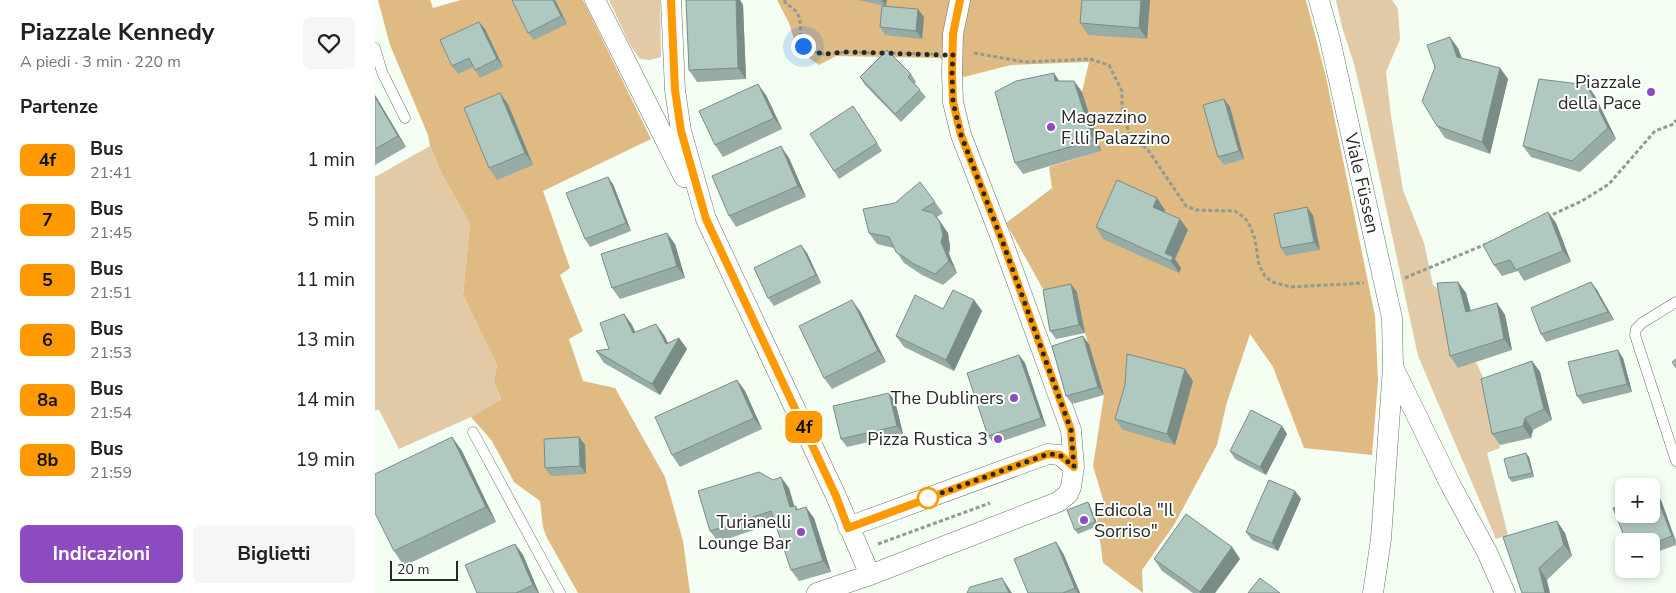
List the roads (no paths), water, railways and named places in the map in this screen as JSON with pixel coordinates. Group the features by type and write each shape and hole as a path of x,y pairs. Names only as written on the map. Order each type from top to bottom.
{"street":[{"path":"595,0 706,219 836,496 870,576"},
{"path":"671,0 675,90 681,131 706,219"},
{"path":"817,593 870,576 1058,502 1068,494 1071,487 1074,467 1071,430 1003,243 961,135 953,102 953,34 960,0"},
{"name":"Viale Füssen","path":"1319,0 1392,318 1393,367 1381,539 1373,593"},
{"name":"Viale Füssen","path":"1393,367 1450,484 1487,552 1505,593"},
{"path":"848,528 1048,454 1060,455 1074,467"}],"lane":[{"path":"375,48 382,72 405,118"},
{"path":"1676,302 1642,323 1636,329 1635,335 1676,461"},
{"path":"473,432 560,593"}],"place":[{"name":"Piazzale della Pace","path":"1651,92"},
{"name":"Magazzino F.lli Palazzino","path":"1051,127"},
{"name":"The Dubliners","path":"1014,398"},
{"name":"Pizza Rustica 3","path":"998,439"},
{"name":"Edicola \"Il Sorriso\"","path":"1084,520"},
{"name":"Turianelli Lounge Bar","path":"801,532"}]}
